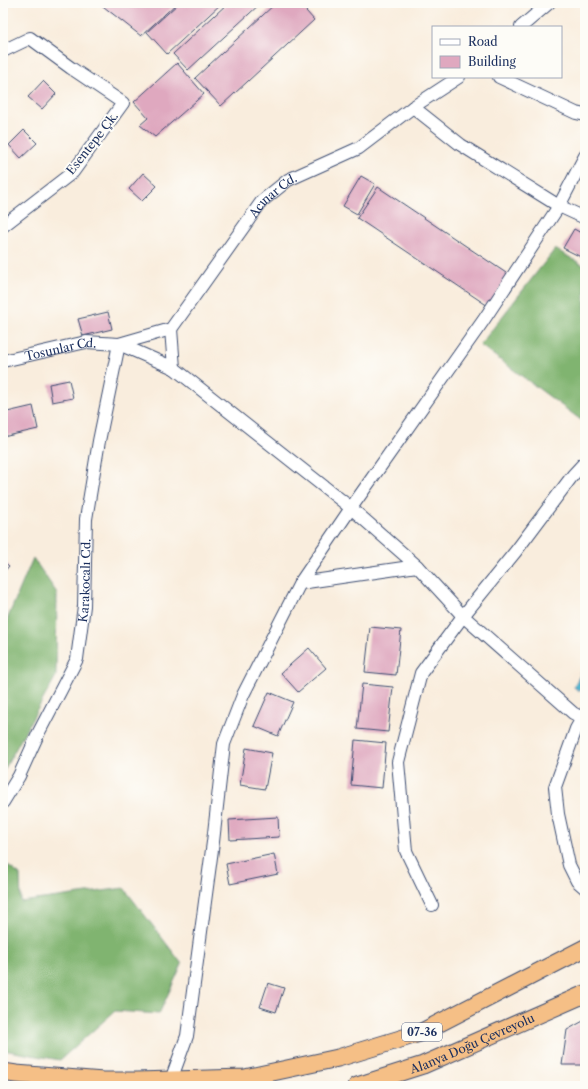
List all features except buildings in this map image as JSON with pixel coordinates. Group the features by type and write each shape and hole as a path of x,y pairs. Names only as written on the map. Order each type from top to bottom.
{"highway":[{"name":"07-36","path":"3,1072 103,1081 245,1078 338,1058 420,1033 585,948"},
{"name":"Alanya Doğu Çevreyolu","path":"357,1086 423,1065 585,994"}],"street":[{"path":"523,26 549,3"},
{"name":"Esentepe Çk.","path":"3,51 30,38 123,103 73,172 3,226"},
{"name":"Acınar Cd.","path":"172,329 262,201 288,180 359,148 413,107 457,78"},
{"path":"501,78 576,113 585,115"},
{"path":"413,107 460,145 559,206 585,218"},
{"path":"171,1080 187,1036 213,842 224,744 243,695 300,583 483,321 559,206 585,156"},
{"path":"119,344 172,329 174,368"},
{"name":"Tosunlar Cd.","path":"3,361 86,342 119,344"},
{"path":"119,344 174,368 351,508 417,566 463,616 573,713 583,715 576,729 555,787 558,814 569,865 577,881 585,888"},
{"name":"Karakocalı Cd.","path":"3,802 19,776 39,732 77,659 84,606 86,519 99,441 119,344"},
{"path":"432,905 406,851 398,762 421,673 463,616 516,551 573,475 585,462"},
{"path":"300,583 417,566"}],"green space":[{"path":"555,249 585,266 585,423 480,345"},
{"path":"33,558 57,593 56,676 3,772 3,629"},
{"path":"3,862 20,875 21,902 124,888 182,964 159,1014 115,1011 60,1060 3,1050"}],"water":[{"path":"583,669 585,670 585,683 582,690 578,690 574,687"}]}
